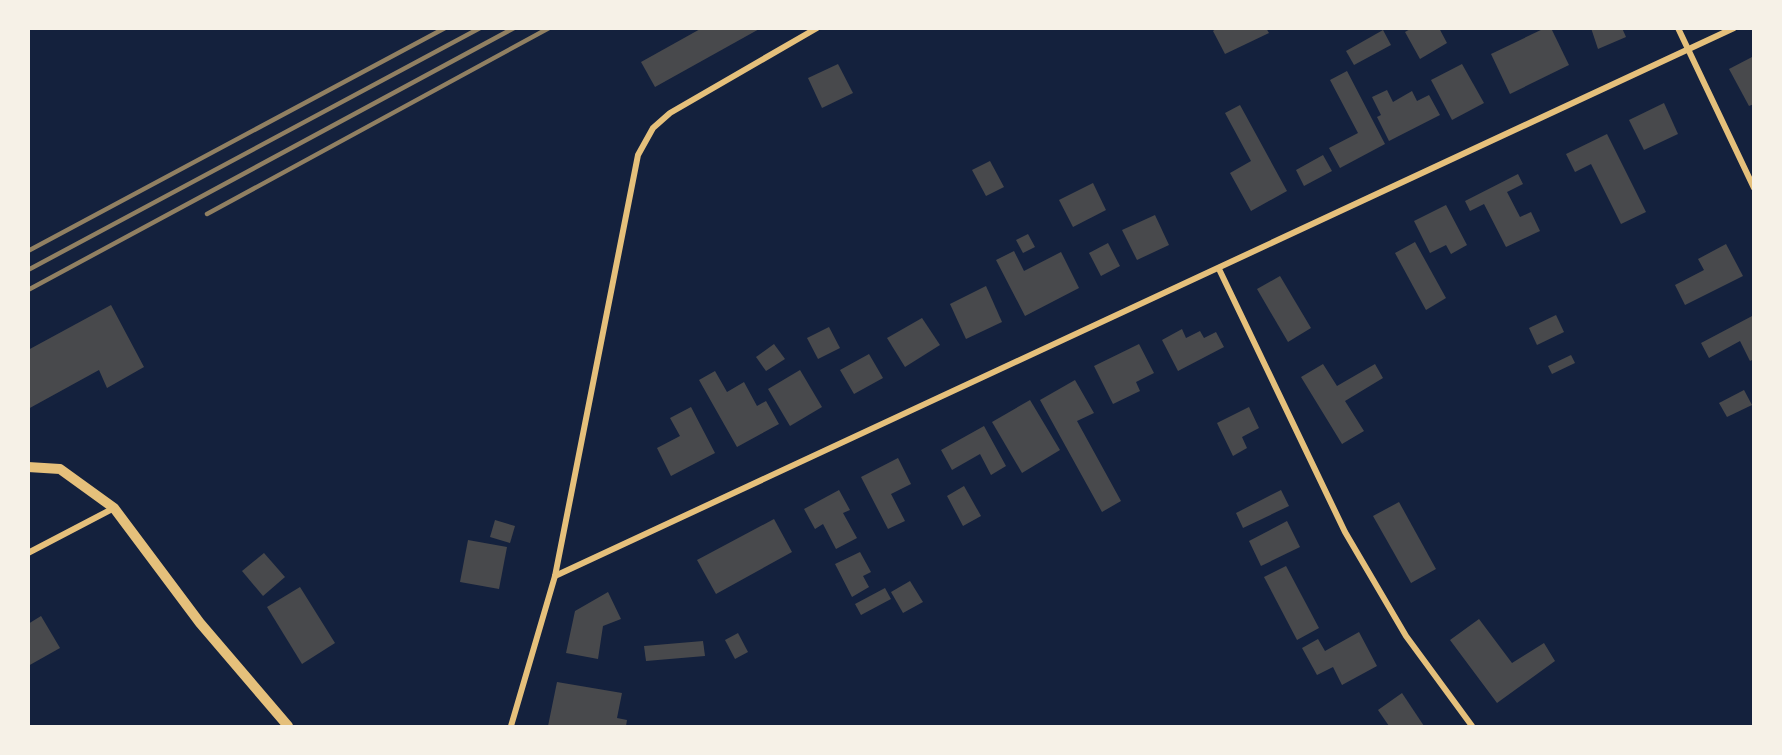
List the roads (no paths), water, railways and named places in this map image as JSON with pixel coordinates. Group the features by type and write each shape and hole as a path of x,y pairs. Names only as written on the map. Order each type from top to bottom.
{"street":[{"path":"511,726 555,576 638,155 653,128 670,113 817,28"},
{"path":"1678,28 1754,188"},
{"path":"555,576 1734,28"},
{"path":"1219,269 1345,532 1406,636 1472,726"},
{"path":"28,467 60,469 114,508 200,623 288,726"},
{"path":"28,554 114,508"}],"railway":[{"path":"28,251 445,28"},
{"path":"28,270 480,28"},
{"path":"28,290 514,28"},
{"path":"207,214 549,28"}]}
